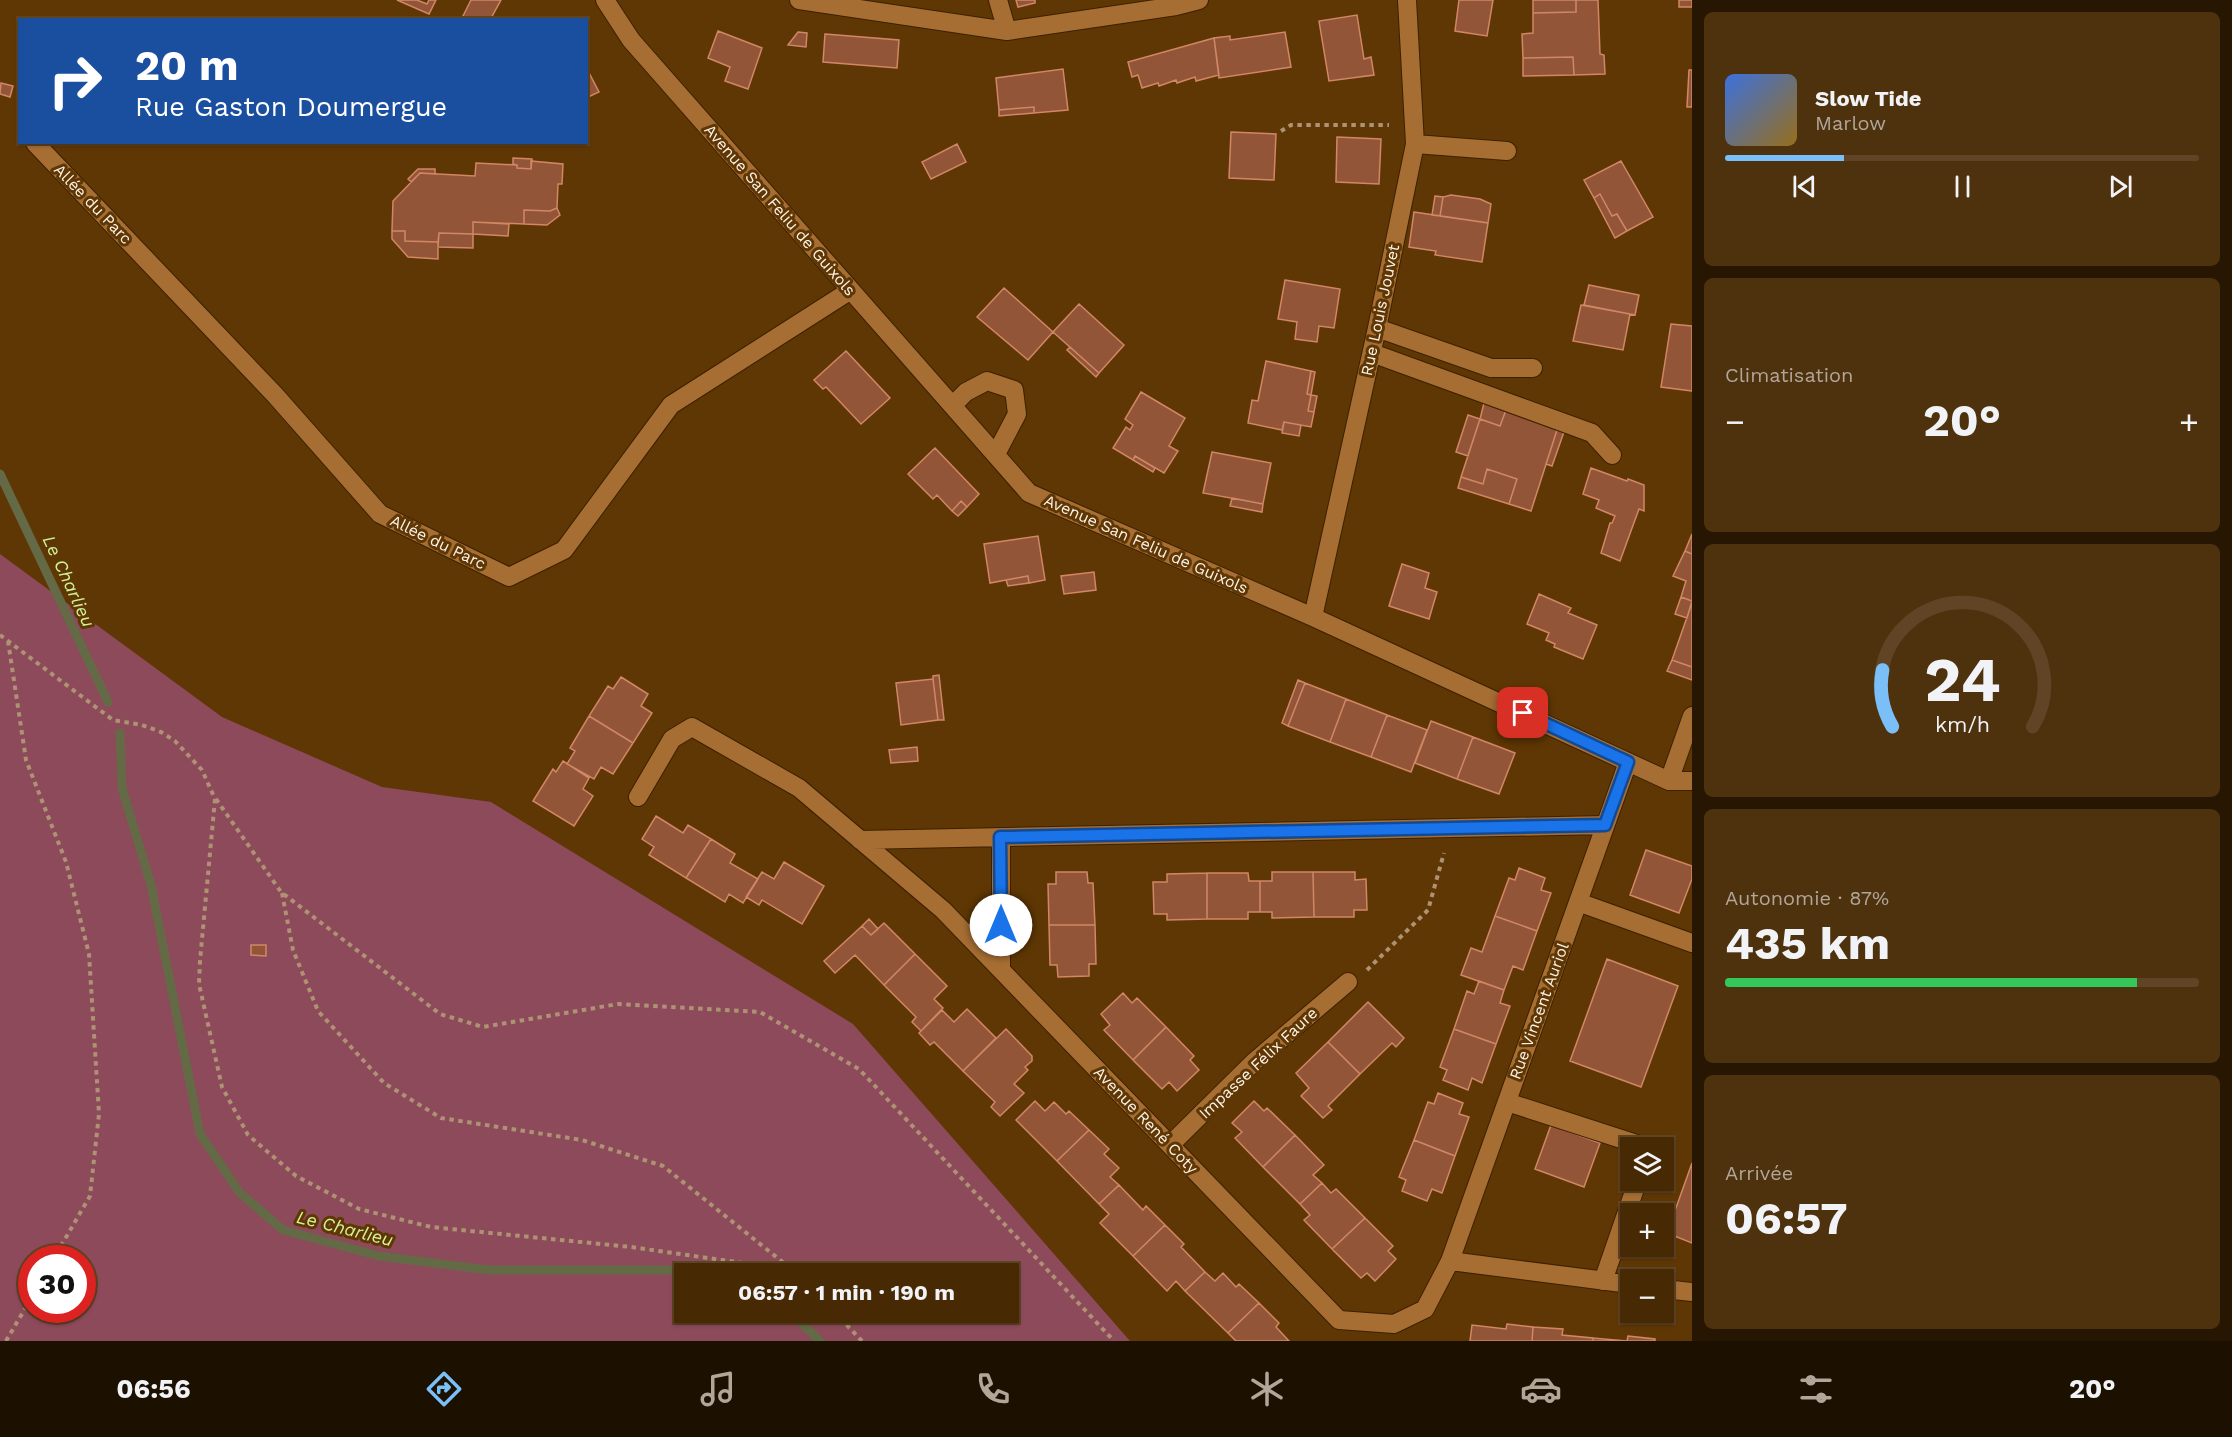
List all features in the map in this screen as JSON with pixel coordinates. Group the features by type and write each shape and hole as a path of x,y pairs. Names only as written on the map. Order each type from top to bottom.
{"street":[{"name":"Avenue San Feliu de Guixols","path":"605,0 632,40 1029,493 1313,617 1669,781 1692,781"},
{"path":"799,0 1007,31 1176,6 1199,0"},
{"path":"998,0 1007,31"},
{"name":"Rue Louis Jouvet","path":"1313,617 1372,353 1415,144 1407,0"},
{"name":"Allée du Parc","path":"36,144 275,395 380,514 509,577 564,550 671,405 850,290"},
{"path":"1415,144 1507,151"},
{"path":"1377,328 1491,368 1533,368"},
{"path":"1372,353 1592,433 1612,455"},
{"path":"953,405 966,392 987,381 1014,390 1017,414 996,454"},
{"path":"1669,781 1692,716"},
{"name":"Avenue René Coty","path":"638,797 672,739 692,727 799,788 943,910 1339,1320 1394,1324 1425,1309 1450,1261"},
{"name":"Rue Vincent Auriol","path":"1450,1261 1628,762"},
{"path":"860,840 1605,825"},
{"path":"1000,837 1001,970"},
{"path":"1578,902 1692,944"},
{"name":"Impasse Félix Faure","path":"1170,1145 1255,1061 1348,982"},
{"path":"1507,1102 1620,1139"},
{"path":"1603,1281 1634,1191"},
{"path":"1450,1261 1620,1283"},
{"path":"1674,1289 1692,1292"}],"path":[{"path":"1281,131 1291,125 1414,124"},
{"path":"0,635 113,720 142,725 161,732 175,741 202,770 215,799 281,892 441,1014 483,1027 618,1004 760,1012 859,1069 1114,1341"},
{"path":"8,641 27,760 66,862 90,954 99,1114 90,1196 62,1245"},
{"path":"215,799 199,984 222,1088 248,1135 296,1176 359,1209 431,1227 631,1247 740,1263"},
{"path":"1348,982 1359,978 1428,910 1445,851 1446,828"},
{"path":"281,892 293,950 318,1011 384,1083 441,1118 582,1140 663,1166 784,1263"},
{"path":"6,1341 18,1321"},
{"path":"845,1323 862,1341"}],"shaded area":[{"path":"0,554 222,717 382,787 491,802 853,1024 1130,1341 0,1341"}],"building":[{"path":"397,0 417,0 427,4 429,0 436,0 429,14"},
{"path":"471,0 501,0 491,18 462,18"},
{"path":"1016,0 1035,0 1035,3 1018,7"},
{"path":"1459,0 1493,0 1487,36 1455,31"},
{"path":"1533,0 1576,0 1576,12 1533,13"},
{"path":"1576,0 1598,0 1600,54 1604,55 1605,74 1574,75 1573,57 1523,58 1522,34 1533,33 1533,13 1576,12"},
{"path":"1679,0 1692,0 1692,7 1679,7"},
{"path":"1357,15 1364,59 1371,57 1374,75 1329,81 1319,21"},
{"path":"718,31 762,48 748,89 725,81 730,67 708,58"},
{"path":"798,32 807,33 806,47 788,45"},
{"path":"1285,32 1291,67 1219,78 1214,38 1230,36 1230,40"},
{"path":"825,34 899,40 897,68 823,62"},
{"path":"1214,38 1219,75 1196,81 1195,77 1177,83 1176,80 1159,86 1158,83 1142,88 1138,75 1132,77 1128,62"},
{"path":"1573,57 1574,75 1523,76 1523,58"},
{"path":"1063,69 1068,110 1034,113 1034,107 999,110 996,78"},
{"path":"1689,70 1692,70 1692,107 1687,107"},
{"path":"588,71 599,92 588,97"},
{"path":"1,83 13,86 10,97 0,94"},
{"path":"1034,107 1034,113 999,116 999,110"},
{"path":"1231,132 1276,134 1274,180 1229,178"},
{"path":"1337,137 1381,139 1379,184 1336,182"},
{"path":"957,144 966,162 931,179 922,162"},
{"path":"513,158 532,159 531,169 517,168 517,165 513,164"},
{"path":"531,161 563,164 562,184 558,184 557,208 550,211 524,210 524,224 473,222 473,234 439,233 438,242 405,241 405,231 392,231 393,201 420,173 475,176 476,163 517,165 517,168 531,169"},
{"path":"1621,161 1653,217 1627,231 1617,214 1612,216 1600,194 1594,198 1584,180"},
{"path":"418,169 435,169 435,174 420,173 411,182 408,179"},
{"path":"1600,194 1612,216 1617,214 1627,231 1615,238 1594,198"},
{"path":"1451,195 1480,199 1491,204 1488,223 1440,216 1443,197"},
{"path":"1435,196 1443,197 1440,216 1432,215"},
{"path":"557,208 560,215 547,225 524,224 524,210 550,211"},
{"path":"1414,212 1488,223 1482,262 1435,255 1436,251 1409,247"},
{"path":"473,222 509,224 508,236 473,234"},
{"path":"392,231 405,231 405,241 438,242 438,259 408,257 392,239"},
{"path":"439,233 473,234 473,248 438,247"},
{"path":"1285,280 1340,289 1334,328 1319,326 1317,342 1295,339 1297,322 1278,319"},
{"path":"1589,285 1639,295 1635,315 1584,305"},
{"path":"1004,288 1053,332 1028,360 977,317"},
{"path":"1079,304 1124,345 1099,373 1053,332"},
{"path":"1581,305 1630,314 1623,350 1573,341"},
{"path":"1671,324 1692,326 1692,391 1661,387"},
{"path":"1070,347 1099,373 1096,377 1067,350"},
{"path":"846,351 890,398 861,424 826,387 823,389 814,380"},
{"path":"1266,361 1311,371 1307,394 1311,395 1308,411 1314,412 1311,427 1284,422 1282,430 1248,423 1252,400 1258,401"},
{"path":"1311,371 1315,372 1311,395 1307,394"},
{"path":"1141,392 1185,418 1169,446 1178,451 1164,473 1135,456 1133,460 1113,448 1126,427 1130,430 1133,425 1125,419"},
{"path":"1311,395 1317,396 1314,412 1308,411"},
{"path":"1484,403 1506,410 1500,426 1480,419"},
{"path":"1506,410 1558,427 1531,511 1509,504 1517,479 1487,469 1483,484 1461,477 1480,419 1500,426"},
{"path":"1468,415 1480,419 1468,456 1456,452"},
{"path":"1284,422 1301,425 1299,436 1282,433"},
{"path":"1558,427 1565,429 1552,466 1546,464"},
{"path":"935,448 979,494 967,507 961,501 952,511 937,495 933,499 908,474"},
{"path":"1212,452 1271,463 1263,504 1203,493"},
{"path":"1135,456 1155,468 1153,472 1133,460"},
{"path":"1591,468 1644,485 1644,511 1639,509 1620,561 1601,553 1610,523 1615,516 1596,508 1599,500 1583,494"},
{"path":"1487,469 1517,479 1509,504 1458,488 1461,477 1483,484"},
{"path":"1232,498 1263,504 1262,512 1230,506"},
{"path":"961,501 967,507 958,516 952,511"},
{"path":"1692,534 1692,554 1685,551"},
{"path":"1038,536 1045,580 1029,583 1028,576 990,583 984,544"},
{"path":"1685,551 1692,554 1692,601 1681,597 1686,581 1673,576"},
{"path":"1402,564 1429,573 1425,588 1437,592 1429,619 1389,606"},
{"path":"1094,572 1096,590 1064,594 1061,576"},
{"path":"1028,576 1029,583 1008,586 1006,580"},
{"path":"1539,594 1571,608 1568,613 1597,625 1583,659 1554,647 1555,644 1546,640 1549,633 1527,624"},
{"path":"1681,597 1692,601 1687,618 1675,614"},
{"path":"1692,603 1692,667 1672,660"},
{"path":"1672,660 1692,667 1692,680 1667,671"},
{"path":"939,675 944,720 938,720 933,679 933,676"},
{"path":"621,677 648,694 641,706 652,713 633,743 589,716 608,686 613,689"},
{"path":"933,679 938,720 901,725 896,683"},
{"path":"1298,680 1305,683 1288,726 1282,723"},
{"path":"1305,683 1346,699 1330,742 1288,726"},
{"path":"1346,699 1387,715 1371,757 1330,742"},
{"path":"1387,715 1427,730 1411,772 1371,757"},
{"path":"589,716 633,743 613,774 601,767 594,779 567,764 575,751 570,748"},
{"path":"1431,721 1473,737 1457,779 1415,763"},
{"path":"1473,737 1515,753 1499,794 1457,779"},
{"path":"917,747 918,761 891,763 889,750"},
{"path":"563,761 589,778 583,789 593,796 574,826 533,801 553,769 556,772"},
{"path":"656,816 683,833 688,825 711,839 686,878 649,855 654,847 642,839"},
{"path":"711,839 735,854 730,863 758,879 743,903 729,894 725,902 686,878"},
{"path":"1646,850 1692,866 1692,879 1679,913 1630,895"},
{"path":"784,862 824,886 802,924 762,900 759,905 746,897 762,872 774,879"},
{"path":"1519,868 1545,878 1541,890 1551,893 1537,931 1495,916 1509,878 1515,880"},
{"path":"1056,872 1087,872 1088,883 1093,883 1095,925 1049,925 1048,884 1056,884"},
{"path":"1272,872 1313,872 1314,917 1272,918 1272,912 1260,912 1260,881 1272,881"},
{"path":"1313,872 1355,872 1355,880 1366,879 1367,910 1354,910 1354,917 1314,917"},
{"path":"1207,873 1248,873 1249,881 1260,881 1260,912 1248,912 1248,919 1207,919"},
{"path":"1207,873 1207,919 1167,920 1167,914 1154,914 1153,882 1167,882 1167,874"},
{"path":"1495,916 1537,931 1523,970 1513,966 1504,990 1461,975 1471,948 1482,952"},
{"path":"869,919 878,929 871,935 862,926"},
{"path":"884,923 915,954 884,985 855,955 835,973 824,961 862,926 871,935"},
{"path":"1049,925 1095,925 1096,964 1089,964 1089,976 1058,977 1057,965 1050,965"},
{"path":"251,945 266,945 266,956 251,955"},
{"path":"915,954 947,986 934,999 943,1008 921,1031 912,1022 916,1017 884,985"},
{"path":"1607,959 1678,986 1641,1087 1570,1061"},
{"path":"1479,981 1504,990 1500,1003 1510,1006 1496,1044 1454,1029 1467,991 1474,994"},
{"path":"1123,993 1132,1003 1137,998 1166,1027 1133,1060 1104,1030 1110,1025 1101,1014"},
{"path":"1368,1002 1404,1038 1396,1047 1392,1043 1360,1074 1328,1042"},
{"path":"967,1009 996,1038 963,1071 934,1042 930,1045 919,1033 942,1010 954,1022"},
{"path":"1166,1027 1194,1056 1190,1060 1199,1070 1177,1091 1169,1082 1162,1089 1133,1060"},
{"path":"1006,1029 1032,1056 1032,1061 1025,1067 1028,1070 1014,1084 1024,1093 1000,1116 991,1107 995,1102 963,1071"},
{"path":"1454,1029 1496,1044 1482,1083 1472,1078 1468,1090 1443,1080 1447,1070 1440,1067"},
{"path":"1328,1042 1360,1074 1328,1106 1332,1110 1323,1118 1301,1096 1309,1088 1296,1073"},
{"path":"1438,1093 1463,1103 1459,1114 1469,1117 1455,1156 1414,1140 1428,1102 1434,1104"},
{"path":"1035,1101 1045,1111 1054,1102 1066,1114 1069,1111 1089,1130 1057,1161 1016,1120"},
{"path":"1254,1101 1264,1111 1267,1108 1295,1135 1263,1167 1235,1138 1242,1132 1232,1123"},
{"path":"1551,1125 1600,1143 1584,1187 1535,1169"},
{"path":"1089,1130 1109,1149 1104,1154 1119,1168 1110,1177 1119,1185 1099,1204 1057,1161"},
{"path":"1295,1135 1324,1165 1313,1175 1322,1183 1300,1204 1263,1167"},
{"path":"1414,1140 1455,1156 1442,1193 1432,1189 1427,1201 1402,1191 1406,1180 1399,1177"},
{"path":"1692,1163 1692,1243 1674,1236 1674,1213"},
{"path":"1322,1183 1331,1193 1336,1189 1365,1218 1332,1249 1304,1220 1310,1215 1300,1204"},
{"path":"1119,1185 1143,1210 1146,1206 1165,1225 1133,1256 1100,1223 1109,1214 1099,1204"},
{"path":"1365,1218 1393,1246 1388,1251 1396,1259 1375,1281 1367,1273 1361,1278 1332,1249"},
{"path":"1165,1225 1184,1244 1181,1247 1205,1272 1185,1291 1176,1281 1167,1291 1133,1256"},
{"path":"1205,1272 1215,1281 1223,1273 1236,1287 1239,1284 1259,1303 1228,1333 1185,1291"},
{"path":"1259,1303 1279,1323 1276,1327 1289,1341 1236,1341 1228,1333"},
{"path":"1507,1324 1533,1327 1532,1341 1470,1341 1472,1325 1506,1329"},
{"path":"1533,1327 1563,1329 1562,1335 1593,1338 1593,1341 1532,1341"},
{"path":"1628,1336 1655,1339 1655,1341 1627,1341"},
{"path":"1593,1338 1627,1341 1593,1341"}],"waterway":[{"name":"Le Charlieu","path":"0,474 108,702"},
{"name":"Le Charlieu","path":"120,733 122,788 151,885 200,1134 240,1193 283,1230 379,1256 489,1270 674,1270"},
{"name":"Le Charlieu","path":"801,1323 820,1341"}],"route":[{"path":"1001,925 1000,837 1605,825 1628,762 1523,713"}]}
